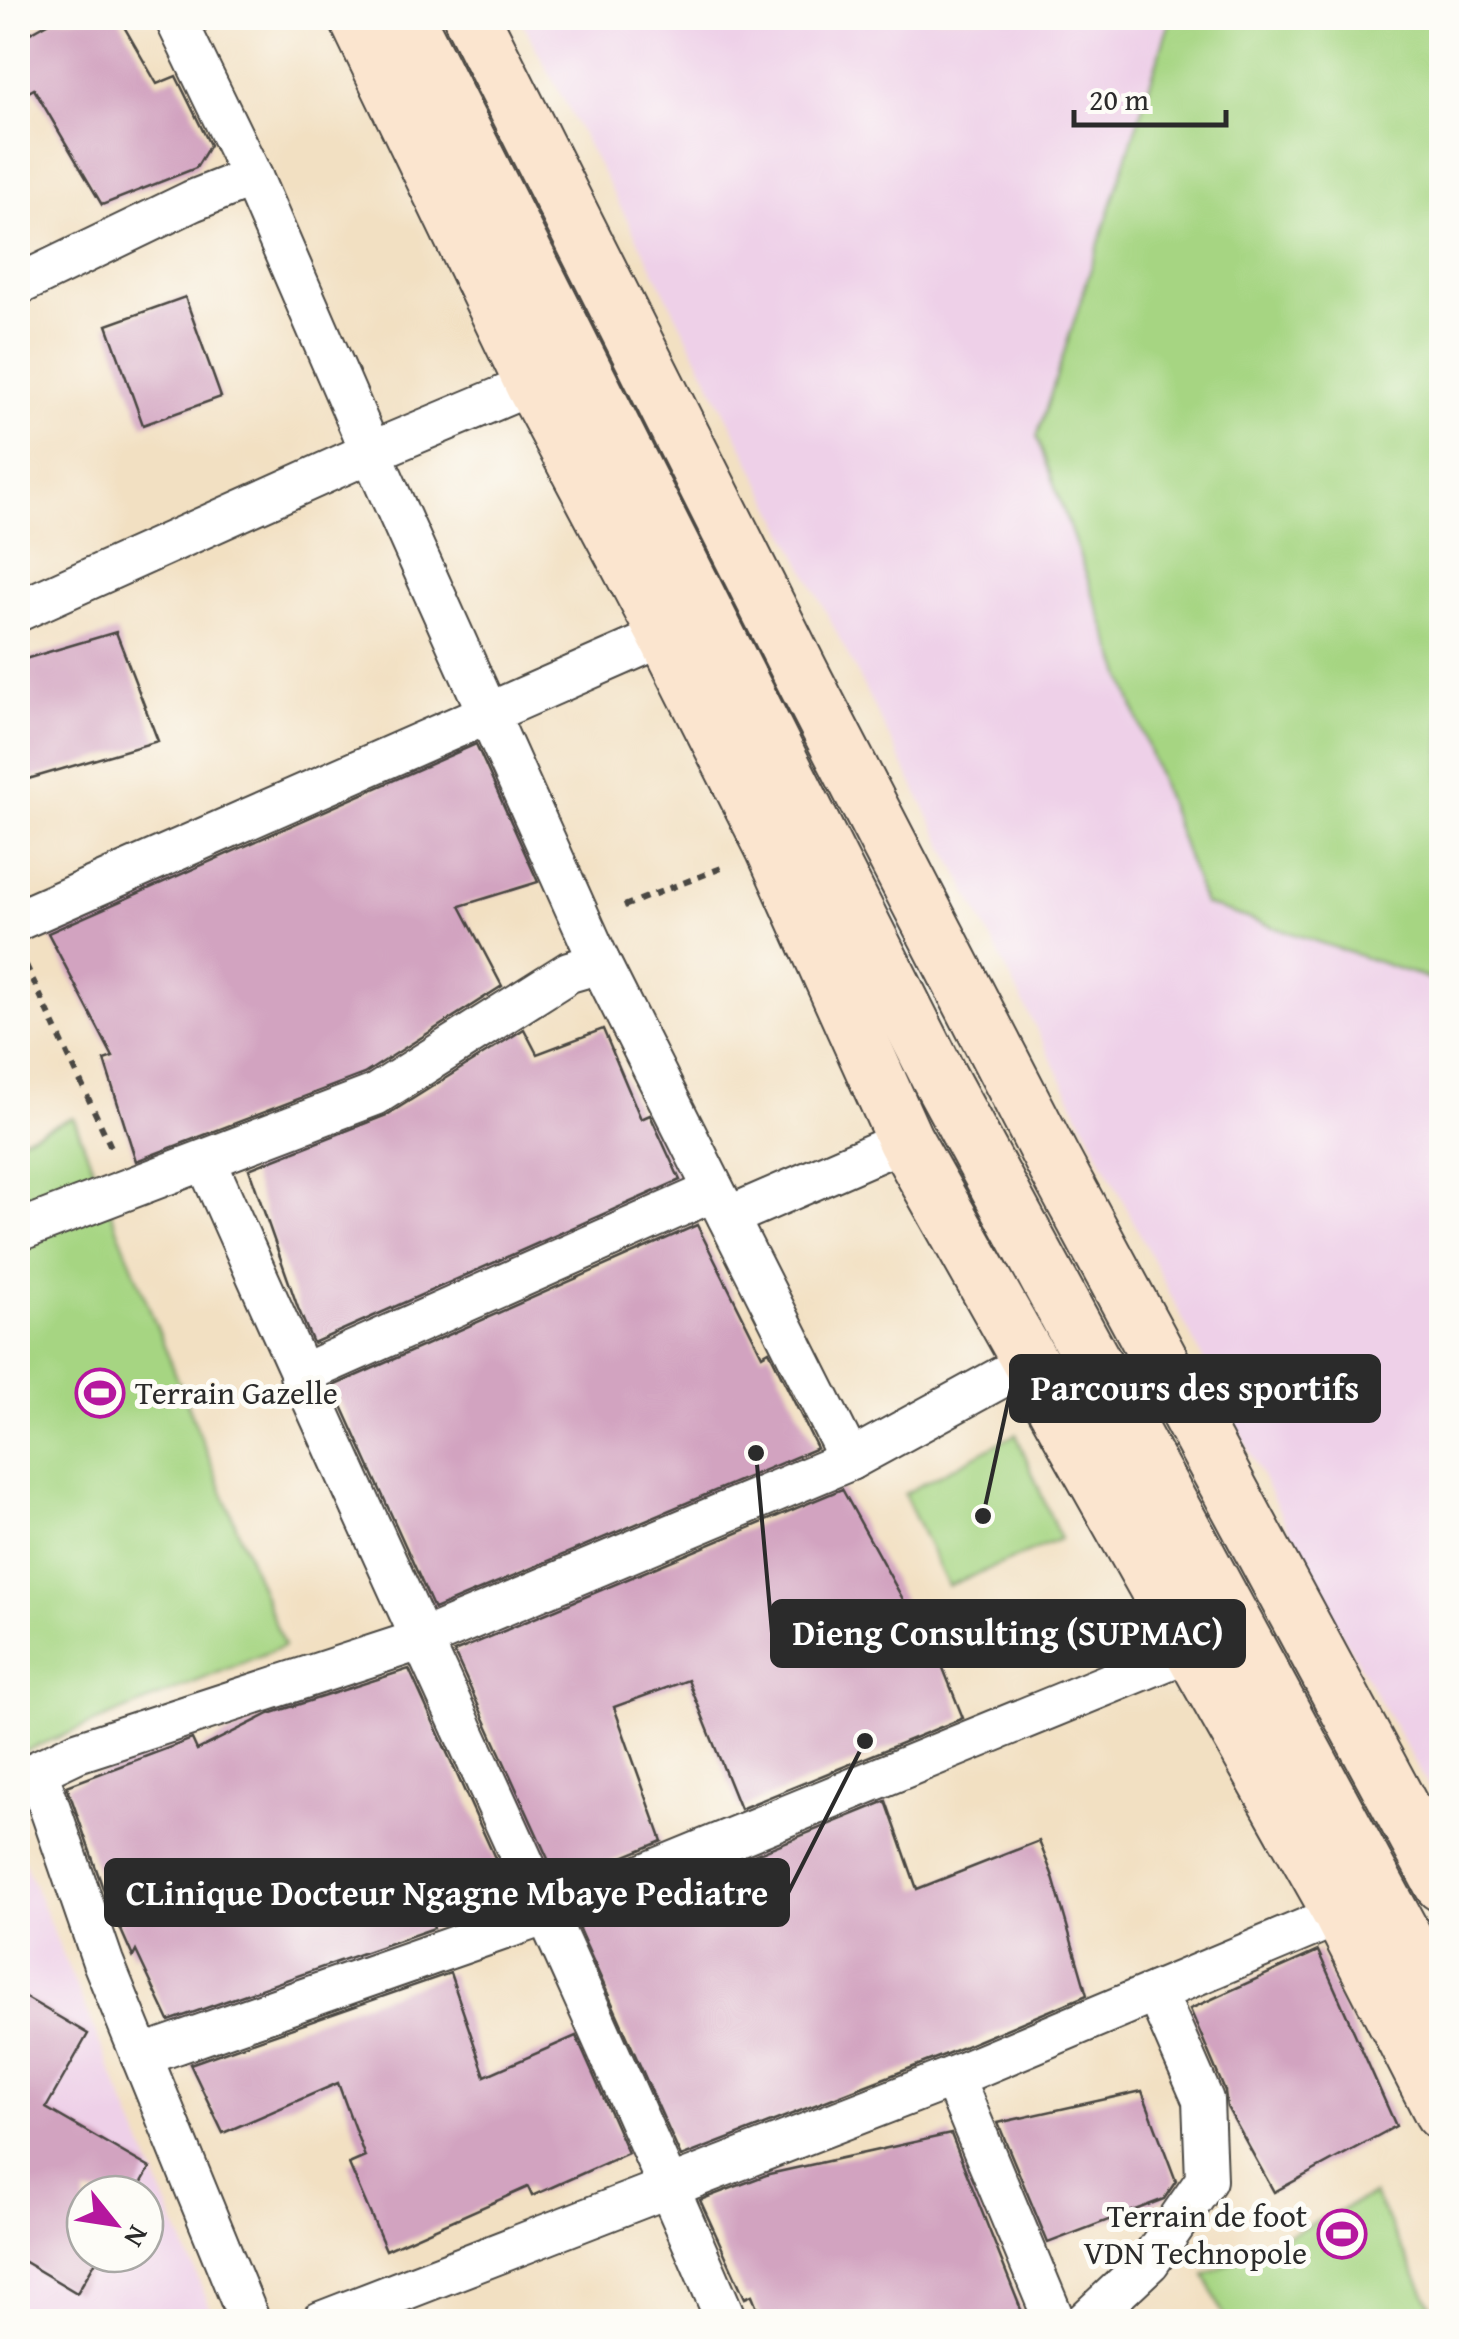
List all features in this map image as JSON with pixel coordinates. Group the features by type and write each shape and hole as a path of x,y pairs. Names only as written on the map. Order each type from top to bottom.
{"main road":[{"path":"357,18 533,384 666,635 772,848 905,1140 1342,1914 1442,2112"},
{"path":"406,18 939,1078 1442,2008"},
{"path":"472,18 1052,1159 1442,1884"},
{"path":"939,1078 987,1284"}],"street":[{"path":"175,18 252,177 581,923 850,1460"},
{"path":"18,285 192,201 252,177"},
{"path":"18,611 371,452 533,384"},
{"path":"18,920 666,635"},
{"path":"18,1231 375,1095 569,972 600,963"},
{"path":"300,1375 721,1204 905,1140"},
{"path":"206,1161 727,2322"},
{"path":"250,2322 27,1775 77,1752 423,1639 850,1460 1031,1361"},
{"path":"141,2056 547,1914 1194,1649"},
{"path":"322,2322 392,2309 670,2188 952,2077 1342,1914"},
{"path":"1085,2322 1148,2262 1206,2180 1203,2100 1156,1992"},
{"path":"952,2077 1055,2322"}],"path":[{"path":"581,923 772,848"},
{"path":"26,963 128,1189"}],"shaded area":[{"path":"520,18 1171,18 1037,437 1204,904 1441,983 1441,1808 1341,1633 648,259"},
{"path":"18,1847 154,2174 65,2174 65,2274 165,2274 165,2199 212,2312 186,2321 18,2321"}],"green space":[{"path":"1171,18 1441,18 1441,983 1204,904 1037,437"},
{"name":"Terrain Gazelle","path":"73,1117 284,1646 18,1754 18,1140"},
{"path":"1016,1434 1060,1539 948,1586 904,1494"},
{"name":"Terrain de foot VDN Technopole","path":"1374,2194 1439,2321 1226,2321 1205,2275"}],"building":[{"path":"57,18 119,18 157,84 176,76 210,145 196,168 102,205 34,89 18,98 18,40"},
{"path":"185,297 221,397 143,425 107,325"},
{"path":"116,632 158,741 18,782 18,661"},
{"path":"476,744 538,882 460,906 502,986 364,1074 136,1161 104,1060 113,1057 48,933"},
{"path":"524,1029 537,1054 603,1029 641,1119 650,1115 680,1180 313,1343 249,1169 387,1115"},
{"path":"697,1225 762,1355 769,1351 817,1448 434,1609 333,1386"},
{"path":"842,1489 925,1639 931,1638 963,1718 740,1809 688,1680 614,1707 662,1841 559,1883 454,1652"},
{"path":"409,1669 510,1891 433,1924 434,1928 169,2021 136,1951 133,1957 105,1894 67,1786 192,1739 197,1750 269,1714"},
{"path":"886,1801 917,1889 1039,1841 1087,1995 681,2157 578,1927"},
{"path":"1318,1951 1396,2126 1274,2192 1227,2107 1225,2091 1190,2009"},
{"path":"450,1973 485,2076 576,2036 628,2153 532,2196 528,2187 386,2250 349,2164 365,2157 338,2083 223,2133 190,2064"},
{"path":"18,1993 88,2034 46,2108 150,2168 147,2174 65,2174 65,2274 88,2274 77,2293 18,2258"},
{"path":"1142,2091 1176,2181 1164,2199 1048,2243 998,2123"},
{"path":"951,2134 1026,2322 763,2322 752,2295 745,2298 700,2200 769,2174"}],"place":[{"name":"Terrain Gazelle","path":"100,1393"},
{"name":"Dieng Consulting (SUPMAC)","path":"756,1453"},
{"name":"Parcours des sportifs","path":"983,1516"},
{"name":"CLinique Docteur Ngagne Mbaye Pediatre","path":"865,1741"},
{"name":"Terrain de foot VDN Technopole","path":"1342,2234"}]}
